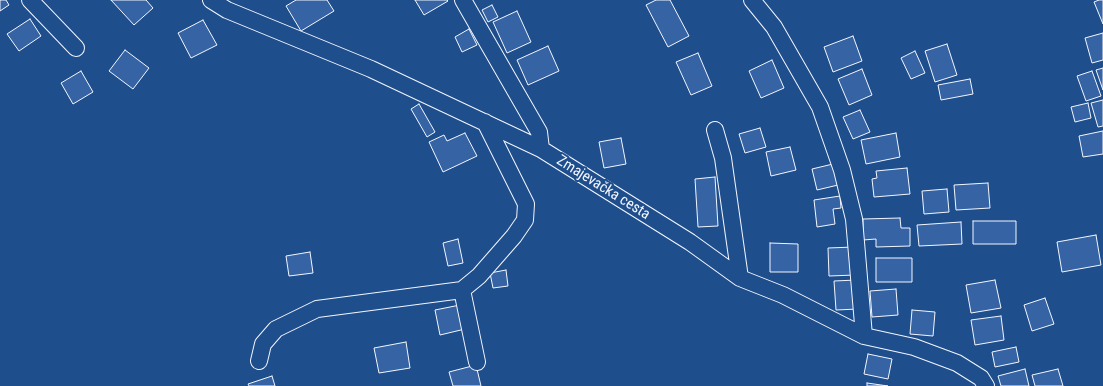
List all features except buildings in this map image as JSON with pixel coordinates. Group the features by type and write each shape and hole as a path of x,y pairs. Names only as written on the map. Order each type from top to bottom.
{"street":[{"path":"30,0 76,48"},
{"name":"Zmajevačka cesta","path":"211,0 227,10 371,69 541,149 690,242 740,278 784,295 864,336 914,347 957,363 981,378 986,386"},
{"path":"463,0 539,132 541,149"},
{"path":"752,0 774,28 820,107 842,170 854,219 864,336"},
{"path":"259,361 263,344 276,329 317,309 462,290 479,276 514,236 525,220 526,204 485,122"},
{"path":"715,130 724,158 740,278"},
{"path":"462,290 477,362"}]}
